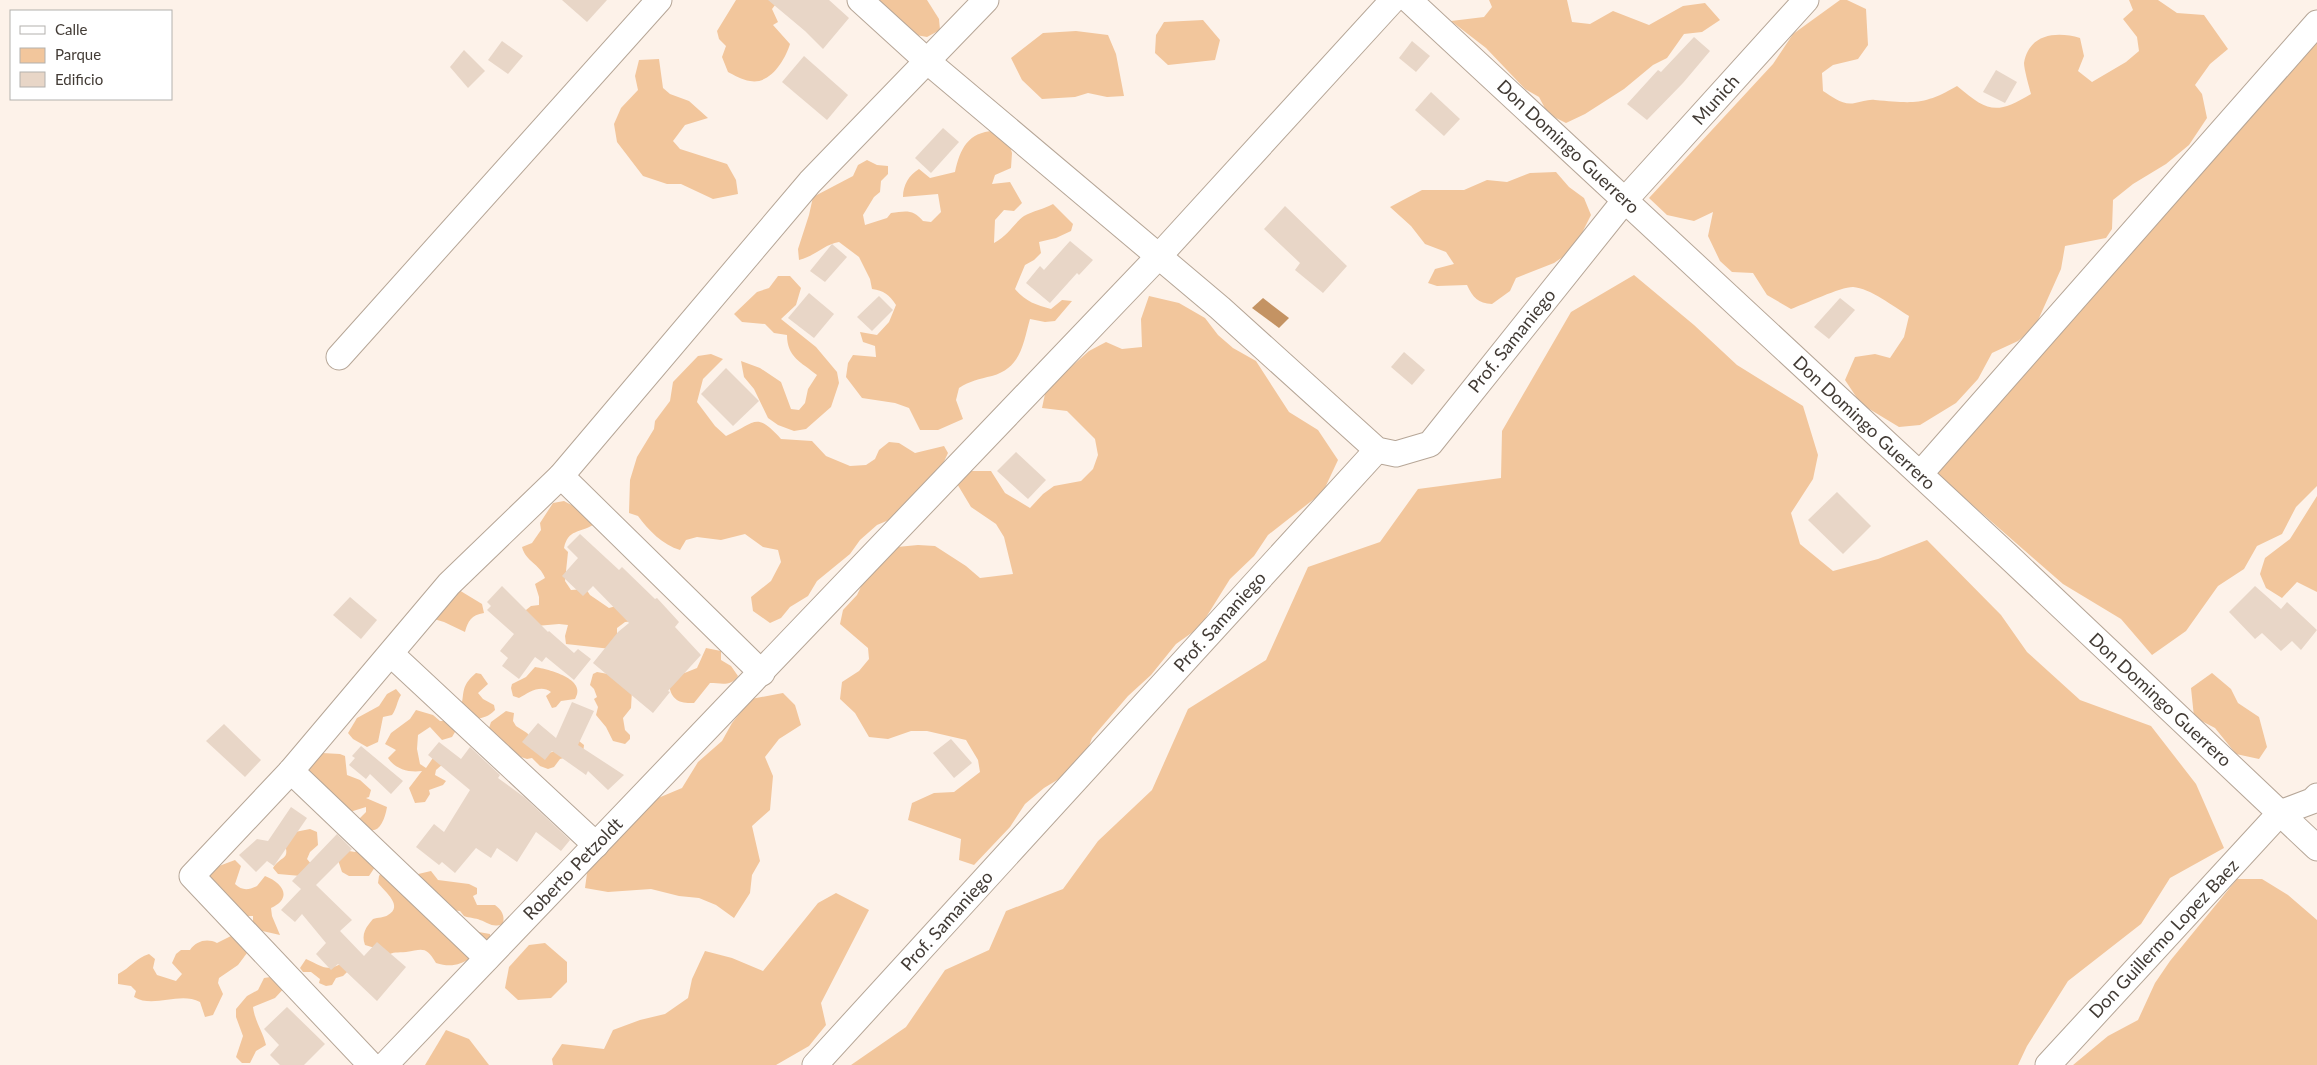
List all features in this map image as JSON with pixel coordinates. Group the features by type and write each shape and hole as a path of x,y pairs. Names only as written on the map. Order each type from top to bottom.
{"street":[{"path":"339,357 659,0"},
{"path":"860,0 926,61 1220,308 1377,450"},
{"path":"371,1065 192,876 291,771 450,584 561,476 810,182 986,0"},
{"name":"Roberto Petzoldt","path":"384,1065 762,673 1159,256 1393,0"},
{"name":"Don Domingo Guerrero","path":"1409,0 1920,474 2317,848"},
{"name":"Munich","path":"1625,200 1806,0"},
{"path":"1920,474 2317,23"},
{"name":"Prof. Samaniego","path":"815,1065 1377,450 1396,454 1430,444 1625,200"},
{"path":"561,476 762,673"},
{"path":"391,654 596,845"},
{"path":"291,771 487,958"},
{"path":"2280,813 2312,801 2317,796"},
{"name":"Don Guillermo Lopez Baez","path":"2048,1065 2280,813"}],"green space":[{"path":"736,0 779,0 772,9 778,22 773,25 790,44 776,70 764,79 757,81 747,80 728,72 722,57 726,46 719,39 717,31"},
{"path":"872,0 927,0 939,19 940,30 927,37 916,35"},
{"path":"1489,0 1567,0 1572,22 1590,24 1613,11 1649,25 1683,6 1705,3 1720,20 1702,32 1684,34 1667,58 1653,65 1624,89 1585,114 1566,123 1548,114 1539,97 1525,89 1486,48 1451,21 1484,17 1492,7"},
{"path":"1840,0 1847,0 1866,9 1868,45 1858,59 1833,65 1822,73 1823,91 1838,100 1851,104 1867,100 1917,102 1935,97 1957,86 1977,101 1992,108 2009,105 2031,94 2024,63 2031,46 2038,40 2053,35 2080,38 2084,56 2078,71 2092,82 2126,62 2139,51 2137,37 2123,19 2133,10 2129,0 2158,0 2177,13 2204,15 2228,49 2210,64 2195,85 2202,94 2207,118 2189,145 2166,164 2133,184 2113,200 2112,229 2106,238 2065,246 2061,269 2035,327 2018,341 1992,353 1978,379 1956,403 1920,425 1899,427 1861,404 1845,380 1855,357 1875,354 1890,358 1904,337 1909,316 1874,294 1853,287 1831,293 1791,309 1767,295 1753,273 1732,272 1720,261 1708,236 1713,212 1694,221 1667,215 1649,198 1773,64 1793,34"},
{"path":"1203,20 1220,40 1215,60 1168,65 1155,53 1156,35 1164,22"},
{"path":"1076,31 1108,35 1116,54 1124,96 1107,97 1088,93 1075,97 1042,99 1022,80 1011,58 1043,33"},
{"path":"2317,35 2317,486 2296,507 2282,534 2257,546 2244,569 2218,586 2186,631 2152,655 2121,619 2063,584 1937,474"},
{"path":"659,59 663,88 670,94 689,101 708,118 685,125 673,141 680,149 727,164 736,180 738,194 713,199 681,184 667,184 643,176 617,142 614,124 621,108 638,90 635,76 639,60"},
{"path":"994,131 1007,136 1012,153 1011,168 995,175 992,184 1010,182 1022,203 1014,211 1004,210 995,220 994,243 1003,237 1024,216 1053,204 1073,224 1071,231 1056,238 1039,242 1041,253 1025,265 1015,289 1031,302 1051,309 1062,300 1072,301 1055,321 1045,322 1030,319 1023,346 1015,361 1009,367 1002,372 959,388 956,400 963,419 938,430 920,430 909,408 895,403 862,398 846,377 848,363 853,355 876,357 875,346 863,342 860,332 877,335 889,322 896,305 886,294 872,289 870,279 859,257 839,242 799,260 798,249 813,197 853,176 858,165 867,160 877,165 888,166 888,174 881,181 880,192 874,197 863,215 865,225 887,218 891,213 905,211 916,214 923,221 931,222 941,212 938,194 903,197 905,184 915,171 919,169 930,178 955,172 967,143 978,135"},
{"path":"1556,172 1569,187 1584,198 1591,215 1583,231 1579,246 1554,263 1516,278 1510,291 1492,304 1476,299 1467,285 1437,286 1428,283 1435,269 1454,264 1446,252 1425,244 1411,226 1390,207 1422,190 1464,190 1487,180 1507,182 1530,173"},
{"path":"1634,275 1694,325 1737,365 1803,406 1818,455 1813,479 1791,513 1800,544 1833,571 1878,559 1927,540 2001,615 2027,652 2080,700 2151,726 2196,784 2224,848 2170,878 2141,924 2068,981 2027,1046 2018,1065 851,1065 906,1027 945,970 989,950 1006,911 1063,889 1098,841 1152,790 1188,709 1266,660 1308,567 1380,542 1418,489 1501,478 1502,431 1571,312"},
{"path":"778,276 790,276 801,288 796,305 781,319 816,347 837,372 839,383 831,407 806,429 794,431 778,425 768,418 754,389 744,377 741,361 760,368 781,382 791,409 799,410 805,403 808,389 817,375 792,354 789,349 787,335 774,333 765,324 742,322 734,314 757,292 769,288"},
{"path":"1149,296 1179,303 1205,318 1218,335 1233,348 1256,361 1289,412 1318,430 1338,460 1323,492 1268,535 1254,556 1230,579 1200,627 1176,644 1151,675 1128,696 1092,738 1082,765 1044,788 1025,804 1010,827 974,865 959,860 961,839 908,820 912,803 934,793 954,792 980,772 978,760 966,740 927,731 911,731 888,739 869,737 855,713 840,699 842,682 859,671 869,659 868,648 840,624 843,610 857,595 867,574 897,547 935,546 966,566 980,578 1013,574 1004,537 996,524 971,507 956,482 970,471 991,471 1005,493 1030,508 1043,494 1054,486 1081,481 1093,469 1098,455 1095,439 1067,411 1042,408 1046,389 1089,351 1106,342 1122,349 1142,347 1141,319"},
{"path":"711,354 723,359 703,379 697,402 715,426 726,436 749,424 760,422 781,439 812,441 826,456 850,466 866,465 875,459 879,450 889,442 899,443 915,453 944,446 948,453 941,468 896,517 877,525 860,540 850,554 817,581 808,596 790,607 781,618 770,623 753,611 751,597 771,581 781,562 778,550 763,547 745,534 721,540 697,537 686,540 680,550 662,541 646,527 638,516 629,513 630,480 637,457 654,429 655,421 670,401 673,382 698,356"},
{"path":"2317,496 2317,592 2297,582 2282,598 2266,588 2260,574 2265,558 2290,539"},
{"path":"564,501 585,514 593,525 575,532 566,542 564,548 568,552 565,581 571,590 586,589 590,595 609,608 616,606 635,621 625,622 617,628 617,635 611,649 566,644 565,636 568,625 536,626 521,614 531,606 539,605 535,584 545,578 526,556 522,547 532,543 541,530 540,523 553,503"},
{"path":"449,584 482,604 484,613 476,615 471,619 465,632 444,622 424,616"},
{"path":"706,648 721,651 721,660 731,666 738,676 729,683 710,683 694,703 684,703 673,697 669,683 682,674 697,668"},
{"path":"535,667 565,676 576,686 578,692 575,699 561,701 556,707 552,708 546,696 551,692 547,690 535,690 519,698 513,696 512,684 526,677"},
{"path":"597,672 608,674 632,690 631,708 623,718 625,730 630,735 630,739 625,744 613,741 606,727 596,715 598,707 594,699 597,697 590,685 593,674"},
{"path":"476,673 481,674 488,684 478,693 483,699 494,705 495,710 484,717 470,718 461,707 465,686"},
{"path":"2212,673 2231,689 2238,703 2259,717 2267,747 2259,759 2236,754 2215,728 2194,717 2191,688"},
{"path":"396,689 401,695 392,715 383,717 378,742 367,747 353,739 348,733 357,718 379,706 387,694"},
{"path":"783,693 795,705 801,725 779,739 765,757 773,776 770,810 752,826 760,861 752,875 750,893 734,918 716,905 699,898 679,896 651,889 608,892 585,888 588,866 651,801 682,788 698,762 722,741 732,723 751,699"},
{"path":"416,710 433,715 440,721 446,721 454,727 455,732 452,737 442,740 430,727 418,735 417,749 420,764 426,768 437,752 444,763 436,770 435,775 446,781 443,785 429,790 430,794 425,802 415,803 409,788 422,771 407,771 394,765 388,758 396,750 385,744 391,733 410,719"},
{"path":"506,711 514,713 513,721 516,726 527,733 547,754 579,741 584,745 583,753 560,759 554,767 548,769 540,766 532,758 521,757 488,731 491,722"},
{"path":"322,753 345,756 347,775 360,780 371,790 369,797 366,798 387,807 381,825 377,829 369,830 359,819 366,812 366,807 353,811 342,811 301,771"},
{"path":"310,829 317,832 318,845 310,852 307,859 312,865 301,876 278,874 273,868 286,855 284,842 295,832"},
{"path":"359,849 377,864 369,876 349,876 342,872 337,857 343,850 355,852"},
{"path":"235,860 241,866 235,884 240,888 248,889 257,886 265,876 281,887 284,895 282,900 271,908 272,916 280,935 258,930 253,926 253,916 246,916 207,886 211,869"},
{"path":"385,867 414,875 431,871 438,880 469,884 477,888 477,894 473,896 477,905 495,905 502,913 504,918 503,924 491,925 478,919 464,916 460,911 450,910 473,931 490,934 490,942 478,953 466,961 452,965 436,963 427,951 424,950 393,953 386,956 375,948 365,945 364,937 366,928 373,919 386,916 394,907 392,899 378,883 379,876"},
{"path":"2237,879 2262,879 2288,895 2317,920 2317,1065 2073,1065 2108,1036 2138,1020 2155,983 2170,961"},
{"path":"836,893 869,910 821,1003 826,1025 809,1046 776,1065 553,1065 552,1059 562,1044 604,1049 613,1030 640,1020 665,1014 688,998 692,979 705,951 732,958 763,971 818,903"},
{"path":"233,935 247,953 238,965 219,978 218,983 223,994 213,1015 205,1017 200,1002 192,999 142,1000 134,997 136,991 131,986 118,984 118,974 140,958 149,954 155,959 153,968 157,975 176,981 182,974 172,963 176,954 181,950 190,950 195,944 202,941 217,943"},
{"path":"545,943 567,962 567,982 551,998 518,1000 505,988 509,967 529,945"},
{"path":"306,959 328,968 344,962 348,971 343,976 336,978 332,985 326,986 319,983 320,979 311,972 303,972 300,968"},
{"path":"277,976 287,985 275,998 253,1007 266,1045 256,1051 250,1063 242,1063 236,1057 243,1036 236,1017 236,1009 247,996 258,990 264,978"},
{"path":"446,1030 469,1039 489,1065 425,1065"}],"shaded area":[{"path":"1263,298 1289,318 1279,328 1252,308"}],"building":[{"path":"562,0 607,0 587,22"},
{"path":"768,0 829,0 849,18 823,49"},
{"path":"1694,37 1710,51 1683,83 1647,120 1627,104 1658,70 1661,72"},
{"path":"502,41 523,56 508,74 488,60"},
{"path":"1412,41 1430,56 1416,72 1399,58"},
{"path":"464,50 485,71 468,88 450,67"},
{"path":"804,56 848,95 827,120 782,82"},
{"path":"1996,70 2017,82 2005,103 1983,92"},
{"path":"1431,92 1460,119 1444,136 1415,110"},
{"path":"943,128 959,142 931,173 915,158"},
{"path":"1285,206 1347,266 1323,293 1295,270 1300,263 1264,229"},
{"path":"1070,241 1093,260 1079,275 1077,273 1050,303 1026,283 1040,266 1044,270"},
{"path":"832,244 847,257 825,282 810,271"},
{"path":"809,293 834,314 814,338 788,318"},
{"path":"879,296 893,310 872,331 857,317"},
{"path":"1840,298 1855,310 1829,339 1814,327"},
{"path":"1404,352 1425,370 1412,385 1391,367"},
{"path":"726,368 759,401 733,426 701,394"},
{"path":"1016,452 1046,480 1028,499 997,471"},
{"path":"1837,492 1871,526 1843,554 1808,520"},
{"path":"580,534 619,570 622,567 655,599 657,598 679,622 675,627 701,655 668,691 670,692 653,713 593,663 618,632 629,623 593,586 583,596 562,576 578,558 567,547"},
{"path":"502,586 548,632 574,653 578,649 591,659 574,680 546,657 542,662 535,657 519,679 502,666 508,658 500,651 514,634 487,610 491,606 487,602"},
{"path":"2255,586 2281,609 2287,602 2317,630 2301,650 2292,641 2281,651 2262,633 2255,639 2229,612"},
{"path":"350,597 377,620 361,639 333,615"},
{"path":"572,702 594,711 578,745 624,775 608,790 588,771 586,775 552,751 545,760 522,742 538,723 556,738"},
{"path":"224,724 261,760 245,777 206,741"},
{"path":"951,739 972,763 954,778 933,753"},
{"path":"439,742 461,759 470,747 500,775 498,778 524,797 570,840 561,851 536,832 517,862 497,848 491,858 476,848 455,873 442,862 439,865 416,847 434,824 444,832 470,790 428,755"},
{"path":"361,746 403,781 391,794 370,774 366,779 349,765 355,758 352,756"},
{"path":"291,807 307,818 274,866 267,861 256,872 239,855 257,839 268,841"},
{"path":"337,834 352,849 316,885 352,920 340,931 364,956 377,942 406,967 377,1001 338,964 331,970 316,954 326,943 302,914 295,922 281,910 301,889 292,881"},
{"path":"287,1007 325,1044 304,1065 280,1065 270,1055 279,1045 264,1029"}]}
